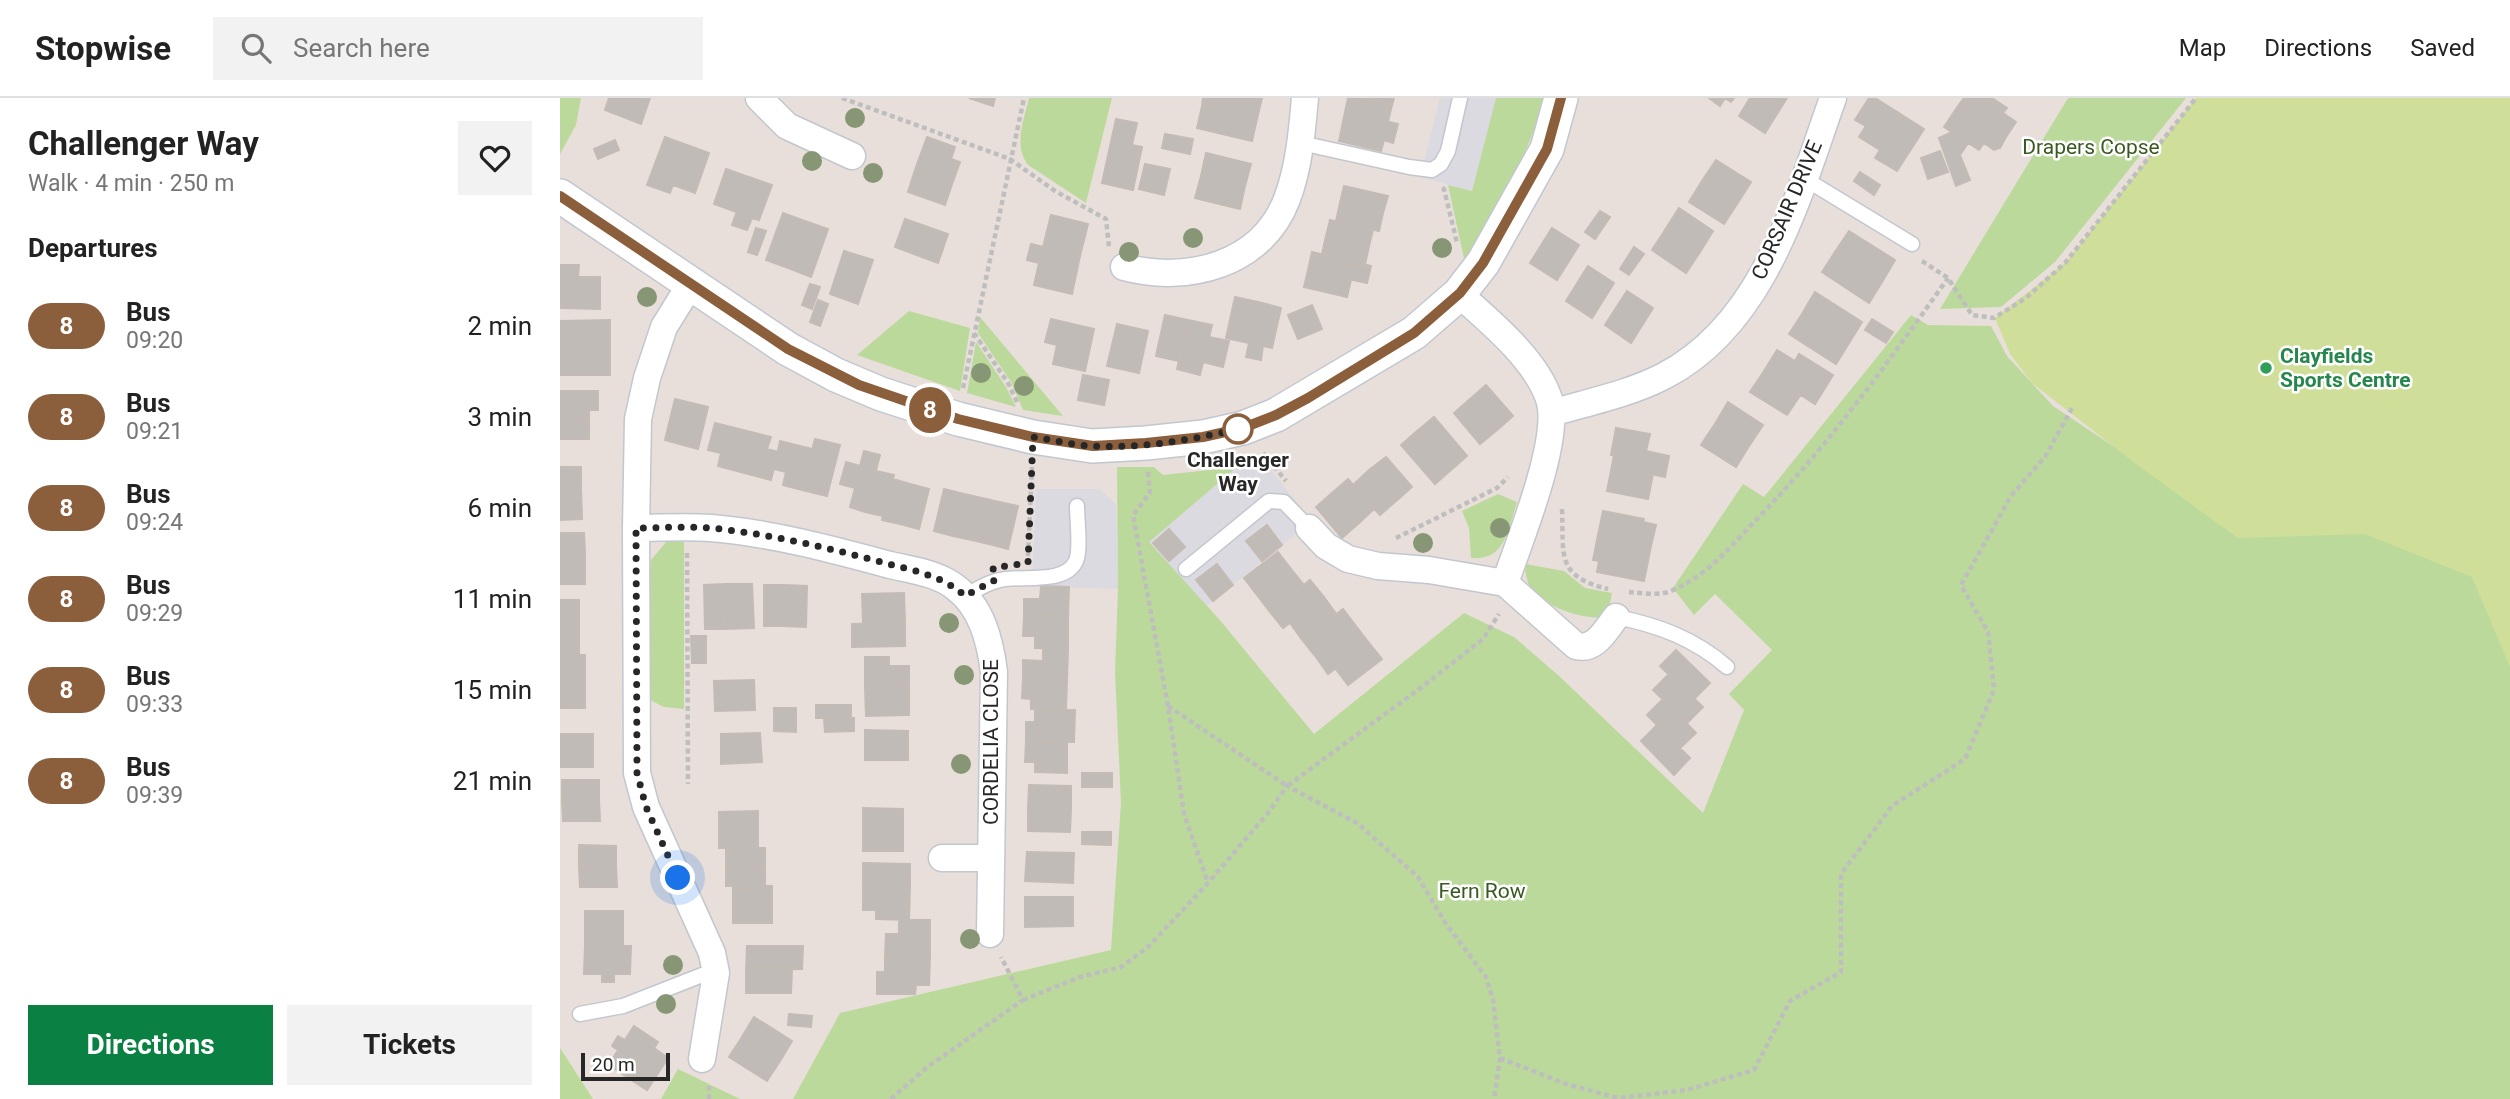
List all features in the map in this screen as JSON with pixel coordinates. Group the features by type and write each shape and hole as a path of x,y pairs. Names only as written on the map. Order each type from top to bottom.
{"street":[{"path":"759,98 787,126 852,156"},
{"path":"1124,267 1150,274 1177,274 1211,268 1237,257 1256,244 1270,229 1287,200 1301,143 1305,98"},
{"path":"560,197 788,349 836,375 881,394 958,419 1033,437 1093,446 1146,443 1203,437 1243,428 1276,415 1414,333 1463,289 1483,263 1547,149 1561,98"},
{"name":"CORSAIR DRIVE","path":"1552,413 1665,376 1713,340 1740,307 1772,257 1805,178 1833,98"},
{"path":"690,285 664,327 647,378 638,419 637,773 646,807 712,953 715,970 702,1059"},
{"path":"1463,289 1533,371 1548,397 1552,413 1552,436 1509,587"},
{"name":"CORDELIA CLOSE","path":"636,528 687,528 749,533 833,550 937,577 965,596 979,614 991,645 994,672 990,934"},
{"path":"1309,528 1326,546 1348,559 1378,566 1429,570 1509,587 1576,646 1585,649 1593,645 1616,617"},
{"path":"942,858 991,858"}],"lane":[{"path":"1301,143 1432,170 1441,164 1448,151 1460,98"},
{"path":"1805,178 1912,244"},
{"path":"1186,569 1269,501 1284,502 1309,528"},
{"path":"965,596 995,580 1058,576 1070,570 1077,559 1077,506"},
{"path":"1616,617 1644,622 1676,634 1707,650 1727,667"},
{"path":"580,1014 623,1006 715,970"}],"path":[{"path":"842,98 1010,159 1055,191 1106,219 1110,259 1124,267"},
{"path":"958,419 1024,98"},
{"path":"1912,244 1913,256 1948,278 1972,315 1994,318 2026,298 2066,263 2196,98"},
{"path":"1431,186 1444,189 1463,289"},
{"path":"1562,500 1564,559 1572,574 1589,585 1616,591 1652,594 1668,592 1707,571 1776,500 1844,421 1948,278"},
{"path":"974,332 1008,383 1033,437 1028,563"},
{"path":"1500,1058 1566,1084 1618,1098 1687,1090 1754,1070 1790,1001 1841,972 1841,874 1892,806 1965,759 1994,690 1988,632 1961,585 2011,496 2045,457 2072,408"},
{"path":"1243,428 1305,506 1309,528"},
{"path":"1146,443 1150,493 1133,515 1168,706 1184,814 1209,883"},
{"path":"1391,540 1497,488 1508,477"},
{"path":"687,528 688,783"},
{"path":"891,1099 926,1068 1023,1000 1080,977 1121,967 1149,946 1209,883 1268,813 1287,786 1412,695 1483,639 1509,587"},
{"path":"1616,591 1616,617"},
{"path":"1168,706 1287,786 1357,823 1418,877 1446,924 1486,977 1493,1000 1500,1058 1494,1099"},
{"path":"990,934 1023,1000"}],"shaded area":[{"path":"1440,98 1496,98 1472,191 1420,177"},
{"path":"1261,458 1301,508 1303,528 1207,606 1148,542 1237,467"},
{"path":"1036,489 1099,489 1116,504 1118,589 1032,586"}],"green space":[{"path":"560,98 581,98 576,125 560,154"},
{"path":"1029,98 1112,98 1086,203 1028,165 1020,141"},
{"path":"1496,98 1547,98 1521,162 1465,263 1448,185 1472,191"},
{"name":"Drapers Copse","path":"2068,98 2186,98 2055,262 2001,307 1940,309"},
{"name":"Clayfields Sports Centre","path":"2196,98 2510,98 2510,667 2472,577 2365,534 2238,538 2140,467 2032,383 2010,354 1995,318 2065,263"},
{"name":"Fern Row","path":"2510,98 2510,1099 793,1099 840,1013 1111,950 1121,803 1115,672 1118,589 1117,467 1154,467 1163,475 1237,467 1149,542 1219,619 1314,734 1464,613 1514,637 1558,675 1703,813 1744,710 1729,694 1772,650 1715,594 1694,615 1673,588 1743,484 1764,497 1911,315 1928,325 1991,326 2007,356 2053,406 2185,494"},
{"path":"909,311 970,328 960,391 857,355"},
{"path":"980,317 1063,416 1023,410 1011,382 978,333"},
{"path":"976,342 1006,387 1016,407 967,393"},
{"path":"1498,494 1517,502 1508,532 1499,549 1492,554 1483,558 1471,558 1469,528 1462,511"},
{"path":"667,541 684,542 684,709 664,707 650,700 648,585 651,560"},
{"path":"1525,564 1564,571 1585,588 1612,593 1609,608 1603,617 1595,617 1577,615 1550,604 1530,587"},
{"path":"560,1048 593,1099 560,1099"},
{"path":"678,1069 740,1099 661,1099"}],"building":[{"path":"609,98 650,98 641,124 605,110"},
{"path":"969,98 995,98 993,106"},
{"path":"1203,98 1262,98 1257,119 1202,106"},
{"path":"1348,98 1363,98 1392,105 1388,122 1345,112"},
{"path":"1363,98 1394,98 1392,105"},
{"path":"1709,98 1725,98 1720,106"},
{"path":"1750,98 1787,98 1765,133 1739,116"},
{"path":"1869,98 1875,98 1902,115 1880,150 1859,137 1866,126 1855,120"},
{"path":"1964,98 1992,98 2007,108 2003,113 2016,122 2006,137 1958,106"},
{"path":"1202,106 1257,119 1252,141 1197,128"},
{"path":"1958,106 2006,137 2000,148 1994,150 1984,143 1979,150 1944,127"},
{"path":"1345,112 1398,124 1393,143 1384,140 1381,151 1339,141"},
{"path":"1902,115 1924,129 1897,171 1875,158"},
{"path":"1116,119 1137,123 1132,145 1142,147 1133,190 1102,183"},
{"path":"1952,132 1968,143 1960,155 1970,180 1956,186 1939,138"},
{"path":"1165,134 1193,139 1190,154 1162,148"},
{"path":"665,137 687,145 670,193 647,185"},
{"path":"927,137 955,147 951,159 960,162 952,184 915,170"},
{"path":"615,140 619,150 598,159 594,149"},
{"path":"687,145 709,153 695,193 673,185"},
{"path":"1940,151 1948,172 1928,179 1921,158"},
{"path":"1206,153 1251,164 1245,186 1201,176"},
{"path":"1716,160 1751,182 1737,204 1702,181"},
{"path":"1145,164 1170,169 1164,195 1139,189"},
{"path":"726,169 749,177 736,212 714,204"},
{"path":"915,170 952,184 945,205 908,192"},
{"path":"1860,172 1880,185 1874,195 1854,181"},
{"path":"1201,176 1245,186 1240,209 1195,198"},
{"path":"749,177 772,185 759,220 752,218 747,230 732,225"},
{"path":"1702,181 1737,204 1724,224 1689,202"},
{"path":"1344,186 1388,196 1383,213 1340,203"},
{"path":"1340,203 1383,213 1379,231 1336,221"},
{"path":"1679,208 1713,231 1700,252 1665,230"},
{"path":"1600,211 1610,217 1595,239 1585,232"},
{"path":"783,213 805,221 788,268 766,260"},
{"path":"1051,215 1088,224 1080,256 1043,247"},
{"path":"905,219 948,234 938,263 895,247"},
{"path":"1330,220 1373,230 1369,246 1326,236"},
{"path":"805,221 828,229 811,277 788,268"},
{"path":"756,228 766,231 757,255 748,252"},
{"path":"1552,228 1579,245 1557,280 1530,263"},
{"path":"1665,230 1700,252 1686,273 1652,250"},
{"path":"1849,231 1895,260 1882,282 1835,252"},
{"path":"1326,236 1369,246 1365,265 1322,254"},
{"path":"1031,244 1080,256 1072,294 1034,285 1039,263 1027,260"},
{"path":"1634,247 1644,254 1629,275 1620,269"},
{"path":"844,251 873,260 858,304 830,294"},
{"path":"1312,252 1371,266 1367,283 1308,270"},
{"path":"1835,252 1882,282 1869,303 1822,272"},
{"path":"560,265 579,265 578,277 600,277 600,309 560,308"},
{"path":"1588,266 1614,283 1592,318 1566,301"},
{"path":"1308,270 1351,280 1347,297 1304,287"},
{"path":"810,284 820,287 812,309 802,305"},
{"path":"1627,291 1653,308 1631,343 1605,325"},
{"path":"1815,292 1862,322 1849,343 1802,314"},
{"path":"1235,297 1258,302 1249,343 1226,338"},
{"path":"818,300 828,304 820,326 810,322"},
{"path":"1258,302 1281,308 1272,348 1263,346 1261,360 1246,357"},
{"path":"1312,305 1322,329 1298,339 1288,315"},
{"path":"1802,314 1849,343 1836,364 1789,334"},
{"path":"1165,315 1188,320 1179,361 1156,356"},
{"path":"1051,319 1094,329 1085,371 1053,364 1057,345 1045,342"},
{"path":"1872,319 1893,332 1886,343 1865,330"},
{"path":"610,320 610,350 560,350 560,321"},
{"path":"1188,320 1212,325 1200,375 1177,369"},
{"path":"1117,324 1148,331 1139,373 1107,366"},
{"path":"1209,337 1229,341 1223,367 1203,362"},
{"path":"560,350 610,350 610,375 560,375"},
{"path":"1777,350 1795,361 1799,354 1833,375 1815,404 1764,371"},
{"path":"1764,371 1801,394 1787,415 1750,392"},
{"path":"1083,375 1109,380 1104,405 1078,400"},
{"path":"1486,385 1513,416 1497,430 1470,399"},
{"path":"560,391 598,391 598,410 589,410 589,419 560,419"},
{"path":"675,399 708,407 698,449 665,440"},
{"path":"1470,399 1497,430 1480,444 1454,413"},
{"path":"1728,402 1763,425 1749,446 1715,424"},
{"path":"1434,417 1467,456 1451,470 1417,431"},
{"path":"560,419 589,419 589,439 560,439"},
{"path":"715,423 747,431 737,471 718,466 721,453 708,450"},
{"path":"1715,424 1749,446 1736,467 1701,445"},
{"path":"1616,428 1650,434 1646,451 1669,456 1665,477 1612,466 1614,455 1611,455"},
{"path":"747,431 771,437 767,449 778,452 771,480 737,471"},
{"path":"1417,431 1451,470 1435,484 1401,445"},
{"path":"815,439 840,445 827,496 802,490"},
{"path":"780,441 812,449 802,490 783,485 786,472 774,469"},
{"path":"864,451 880,455 865,512 850,507 855,488 840,484 846,462 860,466"},
{"path":"1386,457 1412,487 1396,501 1369,470"},
{"path":"1612,466 1653,474 1648,499 1607,491"},
{"path":"560,467 581,467 581,488 560,488"},
{"path":"1369,470 1396,501 1380,515 1353,485"},
{"path":"876,471 894,475 883,516 865,512"},
{"path":"893,479 910,484 900,524 882,520"},
{"path":"1348,479 1374,509 1358,524 1332,493"},
{"path":"910,484 929,489 919,529 900,524"},
{"path":"560,488 581,488 582,519 560,520"},
{"path":"944,489 964,494 953,536 934,531"},
{"path":"1332,493 1358,524 1342,538 1316,507"},
{"path":"964,494 982,498 972,540 953,536"},
{"path":"982,498 999,502 989,544 972,540"},
{"path":"999,502 1018,506 1008,549 989,544"},
{"path":"1603,511 1644,519 1643,522 1656,525 1651,546 1598,535"},
{"path":"1267,525 1282,545 1262,561 1246,541"},
{"path":"1169,529 1185,547 1169,561 1153,543"},
{"path":"560,533 584,533 585,554 560,554"},
{"path":"1598,535 1651,546 1644,581 1597,572 1599,561 1593,560"},
{"path":"1278,552 1291,569 1257,595 1244,578"},
{"path":"560,554 585,554 585,584 560,584"},
{"path":"1217,564 1233,585 1213,601 1196,580"},
{"path":"1291,569 1304,585 1270,612 1257,595"},
{"path":"1310,580 1324,597 1283,628 1270,612"},
{"path":"723,584 752,584 754,628 724,629"},
{"path":"723,584 724,629 705,629 704,585"},
{"path":"764,585 785,585 784,626 764,626"},
{"path":"785,585 807,586 806,627 784,626"},
{"path":"1041,586 1069,587 1068,618 1024,617 1024,599 1040,599"},
{"path":"904,593 905,623 863,624 862,594"},
{"path":"1324,597 1337,615 1303,641 1290,623"},
{"path":"560,600 579,600 579,621 560,621"},
{"path":"1343,609 1356,626 1316,657 1303,641"},
{"path":"1024,617 1068,618 1068,649 1035,648 1035,636 1023,636"},
{"path":"560,621 579,621 579,655 560,655"},
{"path":"905,623 905,646 852,647 852,624"},
{"path":"1356,626 1369,643 1328,674 1316,657"},
{"path":"691,636 706,636 706,663 692,663"},
{"path":"1369,643 1382,659 1348,685 1335,668"},
{"path":"1043,648 1068,649 1067,680 1023,679 1023,660 1043,661"},
{"path":"1676,650 1710,683 1694,699 1660,666"},
{"path":"560,655 585,655 585,688 560,688"},
{"path":"865,657 889,657 889,666 909,666 909,687 865,687"},
{"path":"1669,674 1703,707 1687,723 1653,690"},
{"path":"1023,679 1067,680 1066,709 1031,709 1031,699 1022,698"},
{"path":"754,680 755,710 715,711 714,681"},
{"path":"865,687 909,687 909,715 866,716"},
{"path":"560,688 585,688 585,708 560,708"},
{"path":"1663,699 1696,733 1680,748 1647,715"},
{"path":"816,705 851,705 851,718 816,718"},
{"path":"774,708 796,708 796,732 774,731"},
{"path":"1035,709 1075,710 1074,742 1026,741 1026,722 1035,722"},
{"path":"824,718 854,718 854,731 825,732"},
{"path":"1657,725 1690,758 1674,775 1641,741"},
{"path":"865,730 908,731 908,760 865,760"},
{"path":"760,733 762,762 721,764 721,734"},
{"path":"560,734 593,734 593,767 560,767"},
{"path":"1026,741 1067,741 1067,773 1035,772 1035,762 1025,762"},
{"path":"1082,773 1112,773 1112,787 1082,787"},
{"path":"562,780 599,780 599,800 562,800"},
{"path":"1029,785 1071,786 1071,809 1028,808"},
{"path":"562,800 599,800 600,821 563,821"},
{"path":"863,808 903,809 903,830 863,830"},
{"path":"1028,808 1071,809 1070,832 1028,831"},
{"path":"758,811 758,830 719,830 719,812"},
{"path":"719,830 758,830 758,848 719,848"},
{"path":"863,830 903,830 903,851 863,851"},
{"path":"1082,832 1111,832 1111,845 1082,844"},
{"path":"579,845 616,846 616,866 579,866"},
{"path":"765,848 765,867 726,867 726,849"},
{"path":"1027,852 1074,853 1073,883 1025,881"},
{"path":"863,863 910,864 910,885 863,884"},
{"path":"579,866 616,866 617,887 580,887"},
{"path":"726,867 765,867 765,886 726,886"},
{"path":"863,884 910,885 909,920 876,919 876,910 863,910"},
{"path":"733,886 772,886 772,905 733,905"},
{"path":"1025,897 1073,897 1073,926 1025,927"},
{"path":"733,905 772,905 772,923 733,923"},
{"path":"585,911 623,911 623,928 585,928"},
{"path":"899,920 930,920 930,957 885,957 886,934 899,934"},
{"path":"585,928 623,928 623,945 585,945"},
{"path":"585,945 631,946 630,974 614,974 614,982 602,982 602,974 584,974"},
{"path":"747,946 803,946 802,969 746,970"},
{"path":"885,957 930,957 929,985 916,985 915,994 877,994 877,972 885,972"},
{"path":"792,969 791,993 746,993 746,970"},
{"path":"789,1014 812,1016 811,1027 788,1025"},
{"path":"754,1017 792,1041 780,1061 742,1037"},
{"path":"634,1026 658,1042 633,1081 609,1065 618,1050 612,1046 618,1036 625,1040"},
{"path":"742,1037 780,1061 767,1081 729,1057"},
{"path":"654,1048 668,1058 647,1090 633,1081"}],"bus line":[{"name":"8","path":"560,196 788,349 859,385 958,419 1033,437 1093,446 1146,443 1203,437 1243,428 1276,415 1414,333 1460,293 1483,263 1547,149 1561,98"}],"place":[{"name":"Clayfields Sports Centre","path":"2266,368"},
{"name":"Challenger Way","path":"1238,429"}],"route":[{"path":"678,878 646,807 637,773 636,528 708,528 749,533 833,550 937,577 965,596 995,580 993,568 1028,563 1033,437 1093,446 1203,437 1243,428 1238,429"}]}
